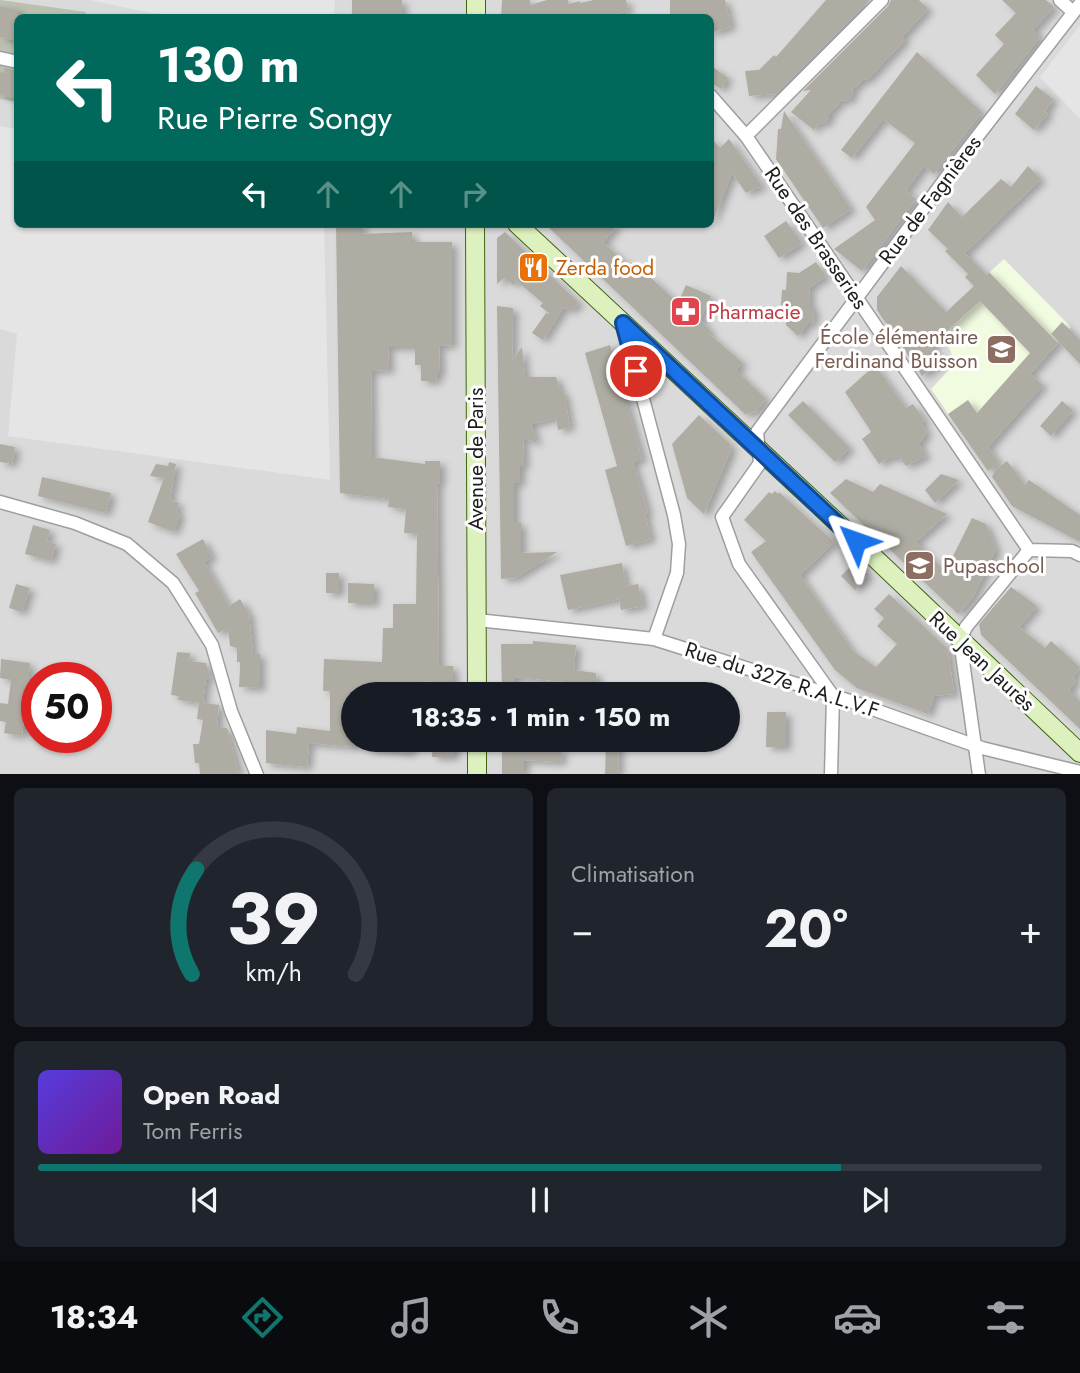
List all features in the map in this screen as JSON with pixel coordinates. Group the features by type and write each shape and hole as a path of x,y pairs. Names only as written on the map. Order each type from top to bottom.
{"main road":[{"name":"Avenue de Paris","path":"475,228 477,682"},
{"name":"Rue Jean Jaurès","path":"521,228 623,323 758,440 1080,753"},
{"path":"477,752 477,774"}],"street":[{"path":"746,136 882,0"},
{"path":"1060,0 1077,8"},
{"name":"Rue de Fagnières","path":"832,696 738,564 722,517 760,463 758,440 836,323 858,299 963,155 1077,8"},
{"name":"Rue des Brasseries","path":"714,100 746,136 1029,550"},
{"path":"623,323 674,515 679,544 677,573 654,639"},
{"path":"0,502 75,523 127,544 173,583 212,645 232,711 257,774"},
{"path":"979,774 961,640 966,627 1029,550 1072,551 1080,555"},
{"name":"Rue du 327e R.A.L.V.F","path":"477,620 654,639 832,696 974,746 1080,772"},
{"path":"831,774 832,696"}],"shaded area":[{"path":"0,0 1080,0 1080,774 0,774"},
{"path":"0,0 86,12 14,14 14,101 0,99"},
{"path":"89,0 335,0 334,14 157,14"},
{"path":"1080,25 1080,119 1040,77"},
{"path":"0,126 14,128 14,228 324,228 330,480 8,436 17,334 0,329"},
{"name":"École élémentaire Ferdinand Buisson","path":"1004,259 1071,327 969,444 931,389 955,363 944,335 934,323"}],"building":[{"path":"352,0 402,0 402,14 352,14"},
{"path":"502,0 530,0 530,5 547,0 568,0 569,4 594,0 626,0 628,11 615,14 501,14"},
{"path":"670,0 725,0 731,27 714,32 714,14 670,14"},
{"path":"826,0 870,0 776,94 749,96 745,71 759,70 774,55 776,57"},
{"path":"891,0 919,0 928,9 902,37 905,40 867,80 864,79 852,90 853,95 847,101 842,100 824,124 819,123 814,130 791,112 811,90 803,91"},
{"path":"1002,0 1046,0 1054,7 1033,30 1040,37 995,94 976,75 1004,44 995,35 1016,13"},
{"path":"0,6 18,10 18,14 14,14 14,40 0,37"},
{"path":"917,52 982,112 934,174 924,166 906,191 916,199 862,271 834,249 875,220 866,207 915,143 883,119 852,158 841,150"},
{"path":"5,68 14,70 14,98 0,95 0,72 4,73"},
{"path":"714,68 728,78 721,89 714,85"},
{"path":"1036,86 1053,99 1045,112 1048,114 1034,130 1015,114"},
{"path":"784,111 851,209 823,228 776,159 778,129 781,129"},
{"path":"729,139 762,186 746,193 732,173 714,218 714,141 720,148"},
{"path":"1028,166 1041,179 965,253 987,275 989,272 1058,343 1030,374 1043,385 988,447 999,463 988,471 948,414 968,400 977,413 1030,353 980,301 931,346 942,362 922,376 900,343 907,337 885,322 877,310 877,297 901,266 946,312 974,286 965,277 968,274 945,251 948,249 928,230 948,202 962,217 1001,179 1011,187"},
{"path":"786,221 802,243 779,258 764,236"},
{"path":"336,228 362,228 362,234 412,232 412,242 452,242 452,345 439,346 440,373 437,373 436,381 421,381 421,365 415,365 415,347 388,347 389,370 371,371 372,457 425,464 425,461 440,461 440,483 437,484 439,666 453,666 453,682 341,682 341,746 309,743 307,767 266,763 266,730 296,734 297,727 330,731 330,691 323,691 324,659 382,662 383,628 393,628 393,604 416,604 417,534 404,533 406,509 388,507 389,499 340,493"},
{"path":"549,228 615,228 603,242 635,272 643,277 650,277 678,303 686,285 711,296 700,320 711,331 708,333 743,363 736,370 766,399 756,412 745,414"},
{"path":"505,232 579,303 570,311 564,307 543,340 532,333 546,313 550,314 540,306 543,303 514,279 514,285 504,278 497,284 497,238"},
{"path":"816,262 826,276 809,288 810,307 814,307 813,323 808,323 798,336 786,325 787,305 781,305 782,290 786,290 787,272 799,273"},
{"path":"497,306 513,308 512,361 522,347 525,377 556,377 561,392 564,392 570,427 558,430 556,418 531,424 537,443 523,438 524,466 520,466 520,483 514,483 514,523 521,523 521,553 557,552 515,578 501,579"},
{"path":"1062,322 1080,340 1080,364 1051,334"},
{"path":"610,345 642,459 633,462 648,513 645,514 651,539 626,546 605,470 617,466 585,353"},
{"path":"875,365 906,408 913,404 925,421 921,423 927,432 919,444 926,456 906,466 900,458 889,458 879,464 862,439 871,432 845,392"},
{"path":"803,401 850,448 835,462 788,415"},
{"path":"1062,401 1073,410 1051,436 1040,426"},
{"path":"699,415 730,444 731,450 704,514 687,498 672,444"},
{"path":"0,444 15,447 12,464 0,462"},
{"path":"1007,461 1025,485 1029,480 1080,515 1080,542 1012,506 992,477 996,469"},
{"path":"169,462 176,464 170,500 179,503 176,512 180,514 174,532 148,522 164,478 150,476 156,464 168,466"},
{"path":"941,474 959,480 935,503 925,490"},
{"path":"42,477 111,493 106,513 38,496"},
{"path":"846,479 873,492 880,484 947,514 916,542 944,570 944,574 972,518 986,524 996,550 972,599 958,614 830,493"},
{"path":"775,491 834,542 800,575 853,651 876,667 897,644 877,626 884,618 874,609 889,594 948,649 954,694 934,696 928,714 857,688 835,670 751,552 766,541 744,520 769,492 772,494"},
{"path":"33,525 50,530 47,541 56,544 51,561 25,554"},
{"path":"203,539 212,557 204,562 229,606 240,599 249,614 253,654 260,654 260,688 239,687 240,662 237,662 237,648 230,646 228,628 218,633 195,593 199,591 176,554"},
{"path":"855,562 869,575 855,590 841,576"},
{"path":"622,563 626,586 638,584 643,606 621,610 619,599 568,610 560,575"},
{"path":"326,573 339,573 339,593 326,593"},
{"path":"348,583 374,584 374,603 348,603"},
{"path":"16,584 30,588 22,612 9,608"},
{"path":"1011,587 1037,606 1019,627 1045,648 1051,641 1080,667 1073,678 1076,681 1069,690 1080,701 1080,729 981,635 979,624"},
{"path":"533,641 576,645 574,670 596,673 597,682 515,677 515,682 502,682 501,644 533,644"},
{"path":"177,652 190,653 189,661 206,663 211,679 206,678 203,703 178,700 179,696 171,695"},
{"path":"1,659 23,662 21,736 4,733 6,722 0,721 0,703 8,704 11,680 0,678"},
{"path":"199,702 219,705 217,727 227,728 239,774 200,774 199,763 195,763 193,744 199,744 203,720 197,719"},
{"path":"767,712 786,712 786,747 766,747"},
{"path":"432,752 454,752 454,757 432,757"},
{"path":"502,752 562,752 561,762 524,760 524,774 502,774"},
{"path":"606,752 619,752 618,774 605,774"}],"place":[{"name":"Zerda food","path":"533,268"},
{"name":"Pharmacie","path":"685,312"},
{"name":"École élémentaire Ferdinand Buisson","path":"1001,349"},
{"name":"Pupaschool","path":"920,566"}],"route":[{"path":"636,371 623,323 856,541"}]}
